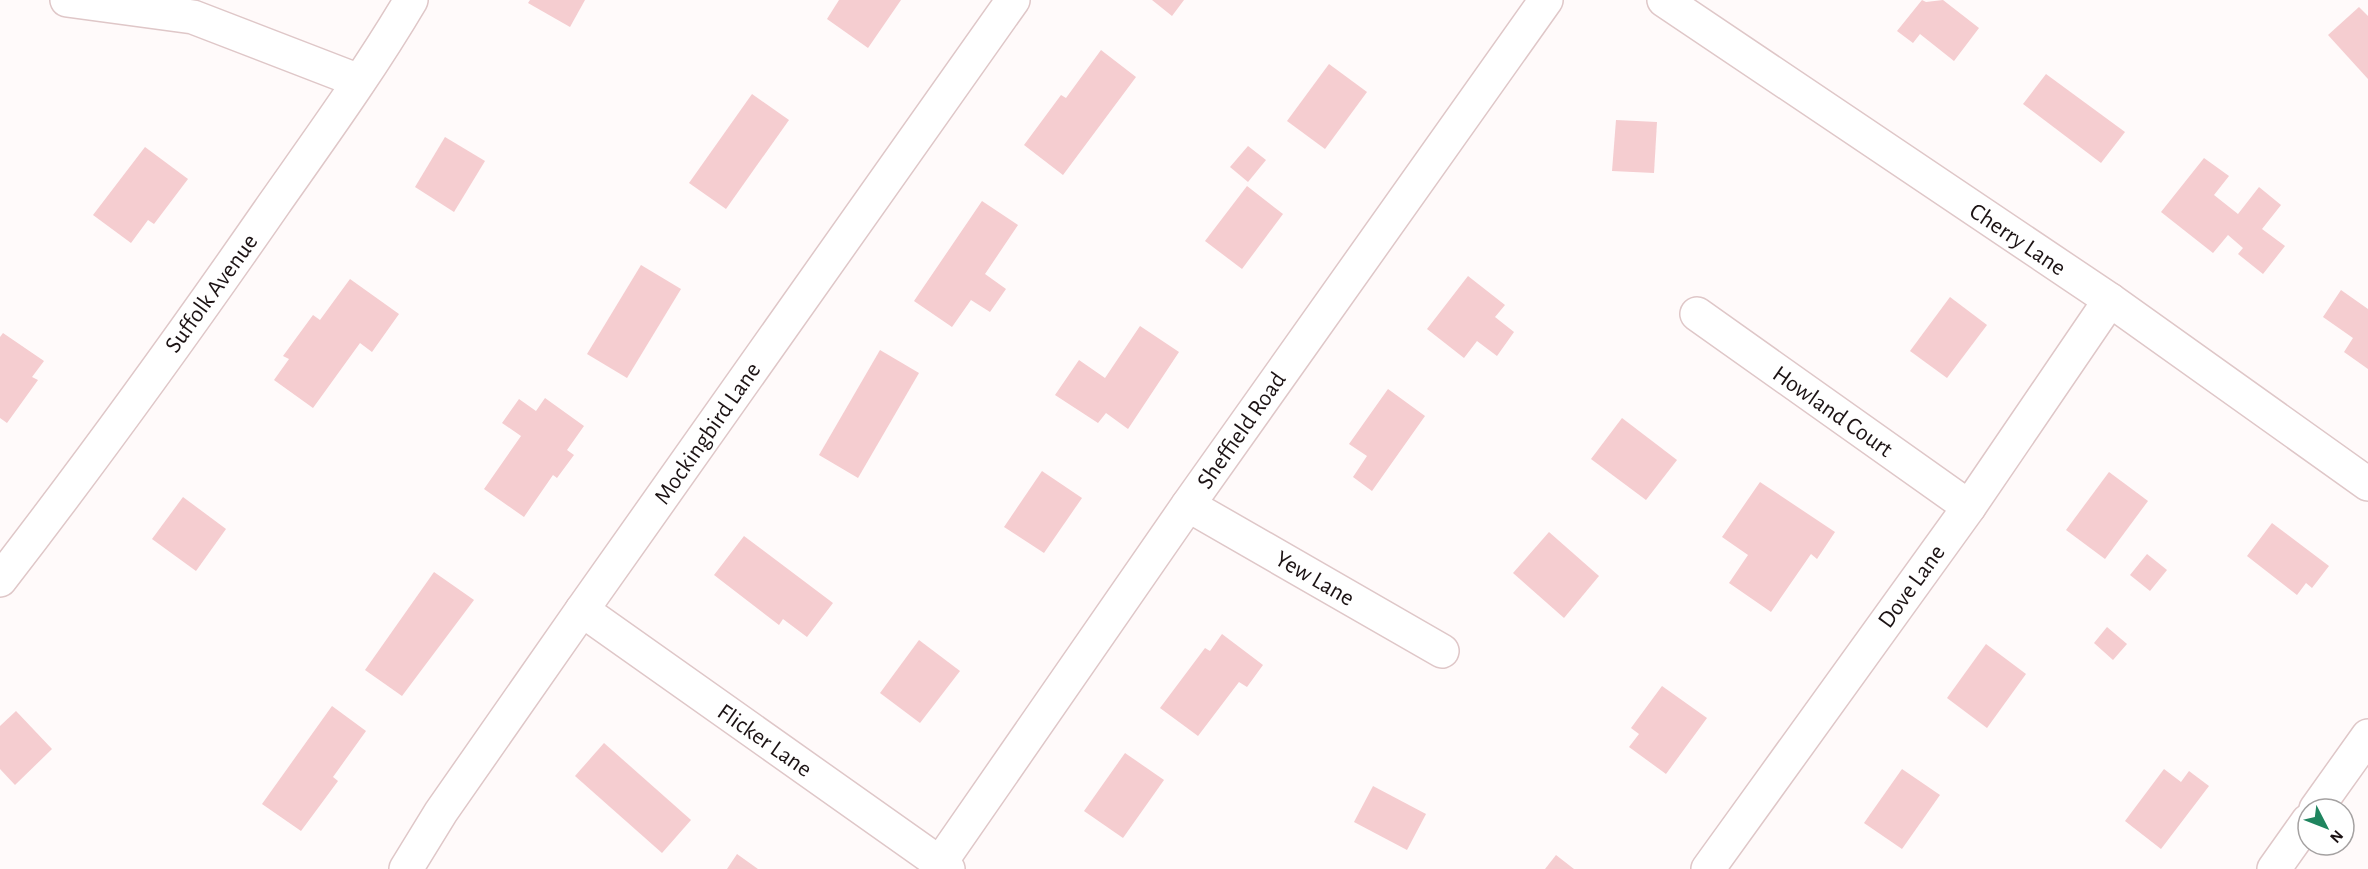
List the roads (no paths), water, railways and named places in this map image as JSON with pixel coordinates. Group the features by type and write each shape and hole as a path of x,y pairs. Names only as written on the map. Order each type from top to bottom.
{"street":[{"path":"67,0 193,17 359,81"},
{"name":"Suffolk Avenue","path":"0,580 235,261 359,81 411,0"},
{"name":"Mockingbird Lane","path":"406,869 441,812 582,610 1013,0"},
{"name":"Sheffield Road","path":"944,866 1188,505 1546,0"},
{"name":"Cherry Lane","path":"1664,0 2110,300 2368,484"},
{"name":"Dove Lane","path":"1708,869 1969,507 2110,300"},
{"name":"Howland Court","path":"1697,314 1969,507"},
{"name":"Yew Lane","path":"1188,505 1442,651"},
{"name":"Flicker Lane","path":"582,610 944,866"},
{"path":"2325,797 2368,736"},
{"path":"2274,869 2296,838"}]}
